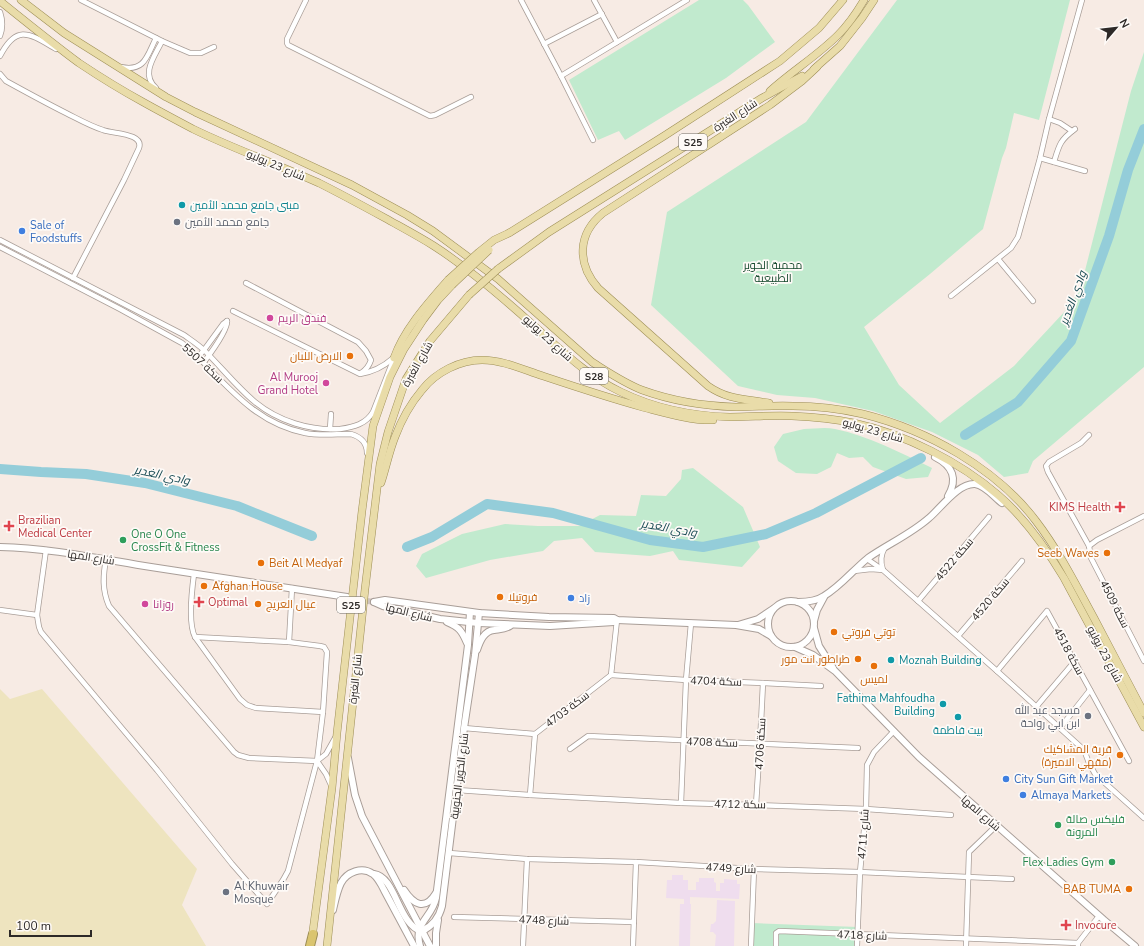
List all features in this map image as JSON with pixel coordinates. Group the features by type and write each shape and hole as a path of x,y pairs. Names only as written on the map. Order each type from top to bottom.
{"highway":[{"path":"311,946 313,934"}],"main road":[{"name":"شارع 23 يوليو","path":"21,0 64,33 166,97 352,185 433,231 498,279 592,362 641,390 686,402 709,405 737,407 793,406 863,414 927,437 957,453 1001,484 1035,520 1071,575 1144,713"},
{"name":"شارع الغبرة","path":"313,934 332,788 367,464 373,426 390,377 404,349 450,282 509,233 780,61 819,28 843,0"},
{"path":"762,98 839,34 851,20 864,0"},
{"name":"شارع الغبرة","path":"327,946 364,589 375,498 380,464 388,432 406,379 430,341 469,295 498,269 549,232 762,98 817,67 840,46 852,32 874,0"},
{"name":"شارع 23 يوليو","path":"0,2 80,63 116,86 191,128 250,155 321,184 435,247 514,308 577,364 600,381 619,391 641,401 660,407 714,416 792,416 854,423 900,437 935,452 959,466 998,495 1016,512 1050,554 1144,727"},
{"path":"793,406 731,398 708,386 598,288 588,274 583,256 583,249 588,232 603,213 770,106 817,67"},
{"path":"394,358 403,339 415,321 432,298 450,282"},
{"path":"375,498 395,437 416,397 422,389 439,374 459,364 470,361 482,360 503,363 659,412 687,418 711,420 728,417"}],"street":[{"path":"81,0 162,41 190,53 201,53 214,47"},
{"path":"306,0 287,39 288,45 430,116 471,97"},
{"path":"521,0 593,140"},
{"path":"594,0 617,42"},
{"path":"561,76 686,0"},
{"path":"951,296 1011,248 1018,237 1082,0"},
{"path":"0,12 2,19 0,36"},
{"path":"544,44 602,14"},
{"path":"0,56 4,48 12,39 16,36 27,34 80,63"},
{"path":"115,66 130,69 140,66 146,58 156,38"},
{"path":"162,41 149,66 148,76 153,86 166,97"},
{"path":"0,74 6,81 92,126 109,132 134,137 139,140 139,148 124,180 73,278"},
{"path":"0,81 6,81"},
{"path":"1049,119 1073,130 1060,143 1054,162"},
{"path":"1040,158 1085,171"},
{"name":"سكة 5507","path":"0,240 173,328 204,350 245,392 266,410 290,422 303,426 330,429 347,428 360,424 369,418 373,412 394,358"},
{"name":"سكة 5507","path":"0,247 173,337 191,350 253,410 278,425 306,433 320,435 351,434 359,438 366,445 367,464"},
{"path":"998,259 1033,301"},
{"path":"246,283 358,342 371,360 370,364 360,374"},
{"path":"233,310 360,374 368,373 380,368 394,358"},
{"path":"198,357 227,321 227,327 204,362"},
{"path":"330,429 331,414"},
{"name":"سكة 4509","path":"1089,435 1081,442 1049,462 1046,466 1089,546 1091,558 1144,661"},
{"path":"900,437 941,460 949,468 953,475 954,482 944,503"},
{"path":"824,597 809,601 785,602 779,605 770,615 768,622 771,636 779,644 789,647 795,647 805,642 812,633 817,610 824,597 867,559 919,526 953,494 966,485 974,484 981,486 1032,531"},
{"path":"1089,546 1097,540 1144,516"},
{"name":"سكة 4522","path":"918,601 989,517"},
{"name":"شارع المها","path":"0,547 67,552 347,598"},
{"path":"883,570 881,558 885,547"},
{"path":"46,550 37,615 41,632 157,770 232,864 267,904 288,871 317,761 328,655 326,649 320,646 289,642 195,638"},
{"path":"106,559 103,576 104,590 109,606 234,752 238,755 249,758 317,761 330,749 337,733"},
{"path":"867,559 883,570 958,636 1084,750 1095,774 1144,818"},
{"name":"سكة 4520","path":"958,636 1022,561"},
{"path":"854,571 871,569 883,570"},
{"path":"194,574 191,628 195,638 240,699 251,707 260,709 323,712"},
{"path":"289,642 292,588"},
{"name":"شارع المها","path":"617,620 614,622 550,626 478,623 440,619 383,606 374,602 385,600 479,613 549,617 614,618 617,620 736,625 759,629 771,636"},
{"path":"798,602 809,610 814,625"},
{"name":"شارع المها","path":"736,625 758,619 774,609"},
{"path":"0,610 37,615"},
{"name":"سكة 4518","path":"997,671 1047,611 1129,760"},
{"name":"شارع الخوير الجنوبية","path":"420,929 434,906 437,887 468,645 470,612"},
{"name":"شارع الخوير الجنوبية","path":"436,946 436,933 442,906 464,728 475,655 479,613"},
{"path":"440,619 457,627 463,634 468,645"},
{"path":"612,675 617,620"},
{"path":"681,803 686,680 691,623"},
{"path":"475,655 486,633 491,630 506,628 511,625"},
{"name":"شارع المها","path":"814,625 819,646 835,671"},
{"name":"شارع المها","path":"795,647 813,655 835,671 919,757 996,826 1135,946"},
{"path":"1036,707 1075,661"},
{"name":"سكة 4704","path":"612,675 821,686"},
{"name":"4703 سكة","path":"464,728 535,734 612,675"},
{"name":"4706 سكة","path":"756,804 763,682"},
{"path":"1060,728 1090,690"},
{"name":"4711 شارع","path":"857,946 860,872 866,809 867,765 874,752 894,731"},
{"path":"530,796 535,734"},
{"name":"سكة 4708","path":"570,749 588,736 858,748"},
{"path":"348,754 355,796 366,826 430,946"},
{"path":"317,761 326,774 332,788"},
{"name":"سكة 4712","path":"457,790 530,796 681,803 756,804 866,809 951,815"},
{"path":"966,946 969,852 996,826"},
{"path":"377,846 384,854 412,901 418,904 428,902 436,893 437,887"},
{"name":"4749 شارع","path":"449,853 527,859 636,862 754,869 1012,879"},
{"path":"522,946 527,859"},
{"path":"633,946 636,862"},
{"path":"752,946 754,869"},
{"path":"329,925 339,889 344,879 352,873 362,870 380,876 385,881 412,926 420,929 432,925 439,916"},
{"path":"372,874 376,877 384,890 414,946"},
{"path":"1078,945 1099,916"},
{"name":"4748 شارع","path":"454,917 634,922"},
{"path":"420,929 418,941 420,946"},
{"name":"4718 شارع","path":"776,946 776,933 779,931 1078,945"}],"shaded area":[{"path":"672,875 683,875 683,880 688,880 688,890 696,890 696,882 699,882 699,878 714,878 714,882 716,883 716,891 720,891 720,883 724,883 724,879 737,880 737,884 740,884 739,899 690,897 690,946 679,946 680,904 684,904 684,899 666,898 667,880 672,880"},
{"path":"717,900 735,901 734,946 715,946 716,935 713,932 710,932 711,924 716,921"}],"green space":[{"path":"699,0 743,0 775,42 726,78 625,140 619,131 598,140 569,80"},
{"name":"محمية الخوير الطبيعية","path":"897,0 1070,0 1039,120 1014,113 1006,148 983,229 864,327 899,385 940,423 1014,366 1067,309 1080,290 1131,91 1144,52 1144,367 1033,461 1028,473 1004,477 978,455 932,432 873,411 815,398 777,395 738,386 651,305 667,212 806,122"},
{"path":"831,428 848,432 885,446 932,468 928,477 906,479 873,467 863,457 849,458 837,453 831,467 817,474 796,473 778,461 774,447 783,434 804,429"},
{"path":"693,468 743,507 760,547 742,567 679,560 673,551 650,556 595,552 582,538 554,541 543,551 490,560 426,578 416,566 422,554 462,534 505,524 579,526 600,515 636,516 641,495 666,496 681,479 682,470"},
{"path":"752,923 858,927 858,946 751,946"}],"sand":[{"path":"0,689 10,699 42,689 197,869 182,905 206,946 0,946"}],"waterway":[{"name":"وادي الغدير","path":"965,435 1018,402 1071,341 1109,236 1128,170 1144,129"},
{"name":"وادي الغدير","path":"407,547 432,537 487,504 553,513 650,540 703,547 766,534 816,513 921,458"},
{"name":"وادي الغدير","path":"0,469 86,474 145,483 237,506 312,536"}],"tunnel":[{"path":"348,598 374,602"}],"place":[{"name":"مبنى جامع محمد الأمين","path":"182,205"},
{"name":"جامع محمد الأمين","path":"177,222"},
{"name":"Sale of Foodstuffs","path":"22,231"},
{"name":"فندق الريم","path":"270,318"},
{"name":"الارض اللبان","path":"350,356"},
{"name":"Al Murooj Grand Hotel","path":"326,383"},
{"name":"KIMS Health","path":"1120,507"},
{"name":"Brazilian Medical Center","path":"9,526"},
{"name":"One O One CrossFit & Fitness","path":"123,540"},
{"name":"Seeb Waves","path":"1107,553"},
{"name":"Beit Al Medyaf","path":"261,563"},
{"name":"Afghan House","path":"204,586"},
{"name":"فروتيلا","path":"500,597"},
{"name":"زاد","path":"571,598"},
{"name":"Optimal","path":"199,602"},
{"name":"روزانا","path":"145,604"},
{"name":"عيال العريج","path":"258,604"},
{"name":"توتي فروتي","path":"834,632"},
{"name":"طراطور انت مور","path":"858,659"},
{"name":"Moznah Building","path":"891,660"},
{"name":"لميس","path":"874,666"},
{"name":"Fathima Mahfoudha Building","path":"943,704"},
{"name":"مسجد عبد الله ابن ابي رواحة","path":"1088,716"},
{"name":"بيت فاطمة","path":"958,717"},
{"name":"قرية المشاكيك (مقهي الاميرة)","path":"1120,755"},
{"name":"City Sun Gift Market","path":"1006,779"},
{"name":"Almaya Markets","path":"1023,795"},
{"name":"فليكس صالة المرونة","path":"1058,825"},
{"name":"Flex Ladies Gym","path":"1112,862"},
{"name":"BAB TUMA","path":"1129,889"},
{"name":"Al Khuwair Mosque","path":"226,892"},
{"name":"Invocure","path":"1066,925"}]}
